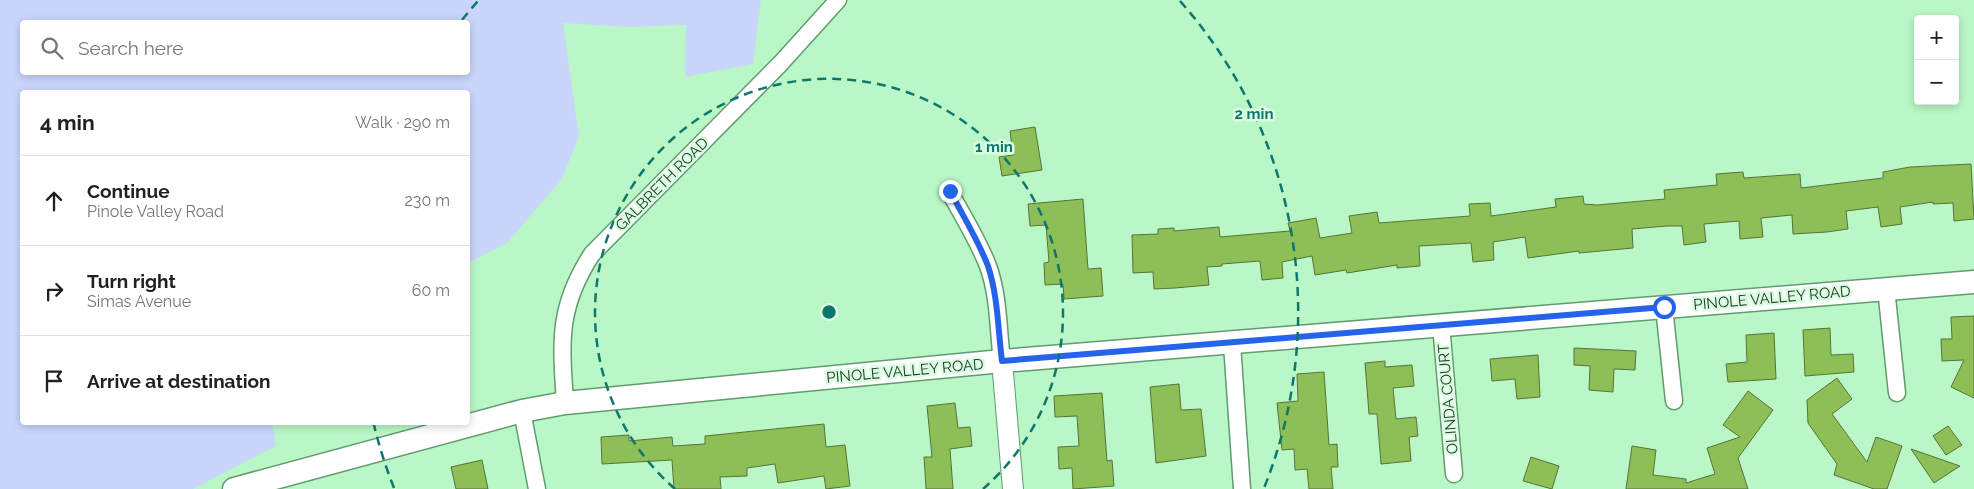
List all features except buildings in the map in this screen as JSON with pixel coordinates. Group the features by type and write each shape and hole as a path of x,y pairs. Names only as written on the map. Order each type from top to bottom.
{"main road":[{"name":"PINOLE VALLEY ROAD","path":"234,489 288,482 522,411 565,403 1002,361 1232,344 1441,325 1974,282"}],"street":[{"name":"GALBRETH ROAD","path":"565,403 561,348 563,318 579,274 592,254 781,63 838,0"},
{"path":"950,191 989,268 995,299 1002,361 1013,489"},
{"path":"1886,288 1897,394"},
{"path":"1664,307 1674,401"},
{"name":"OLINDA COURT","path":"1441,325 1454,474"},
{"path":"1232,344 1242,489"},
{"path":"522,411 537,489"}],"shaded area":[{"path":"0,0 761,0 753,64 685,77 686,25 629,27 563,23 579,136 562,179 507,243 470,262 470,90 20,90 20,425 272,425 276,446 193,489 0,489"}],"route":[{"path":"950,191 989,268 995,299 1002,361 1232,344 1664,307"}]}
